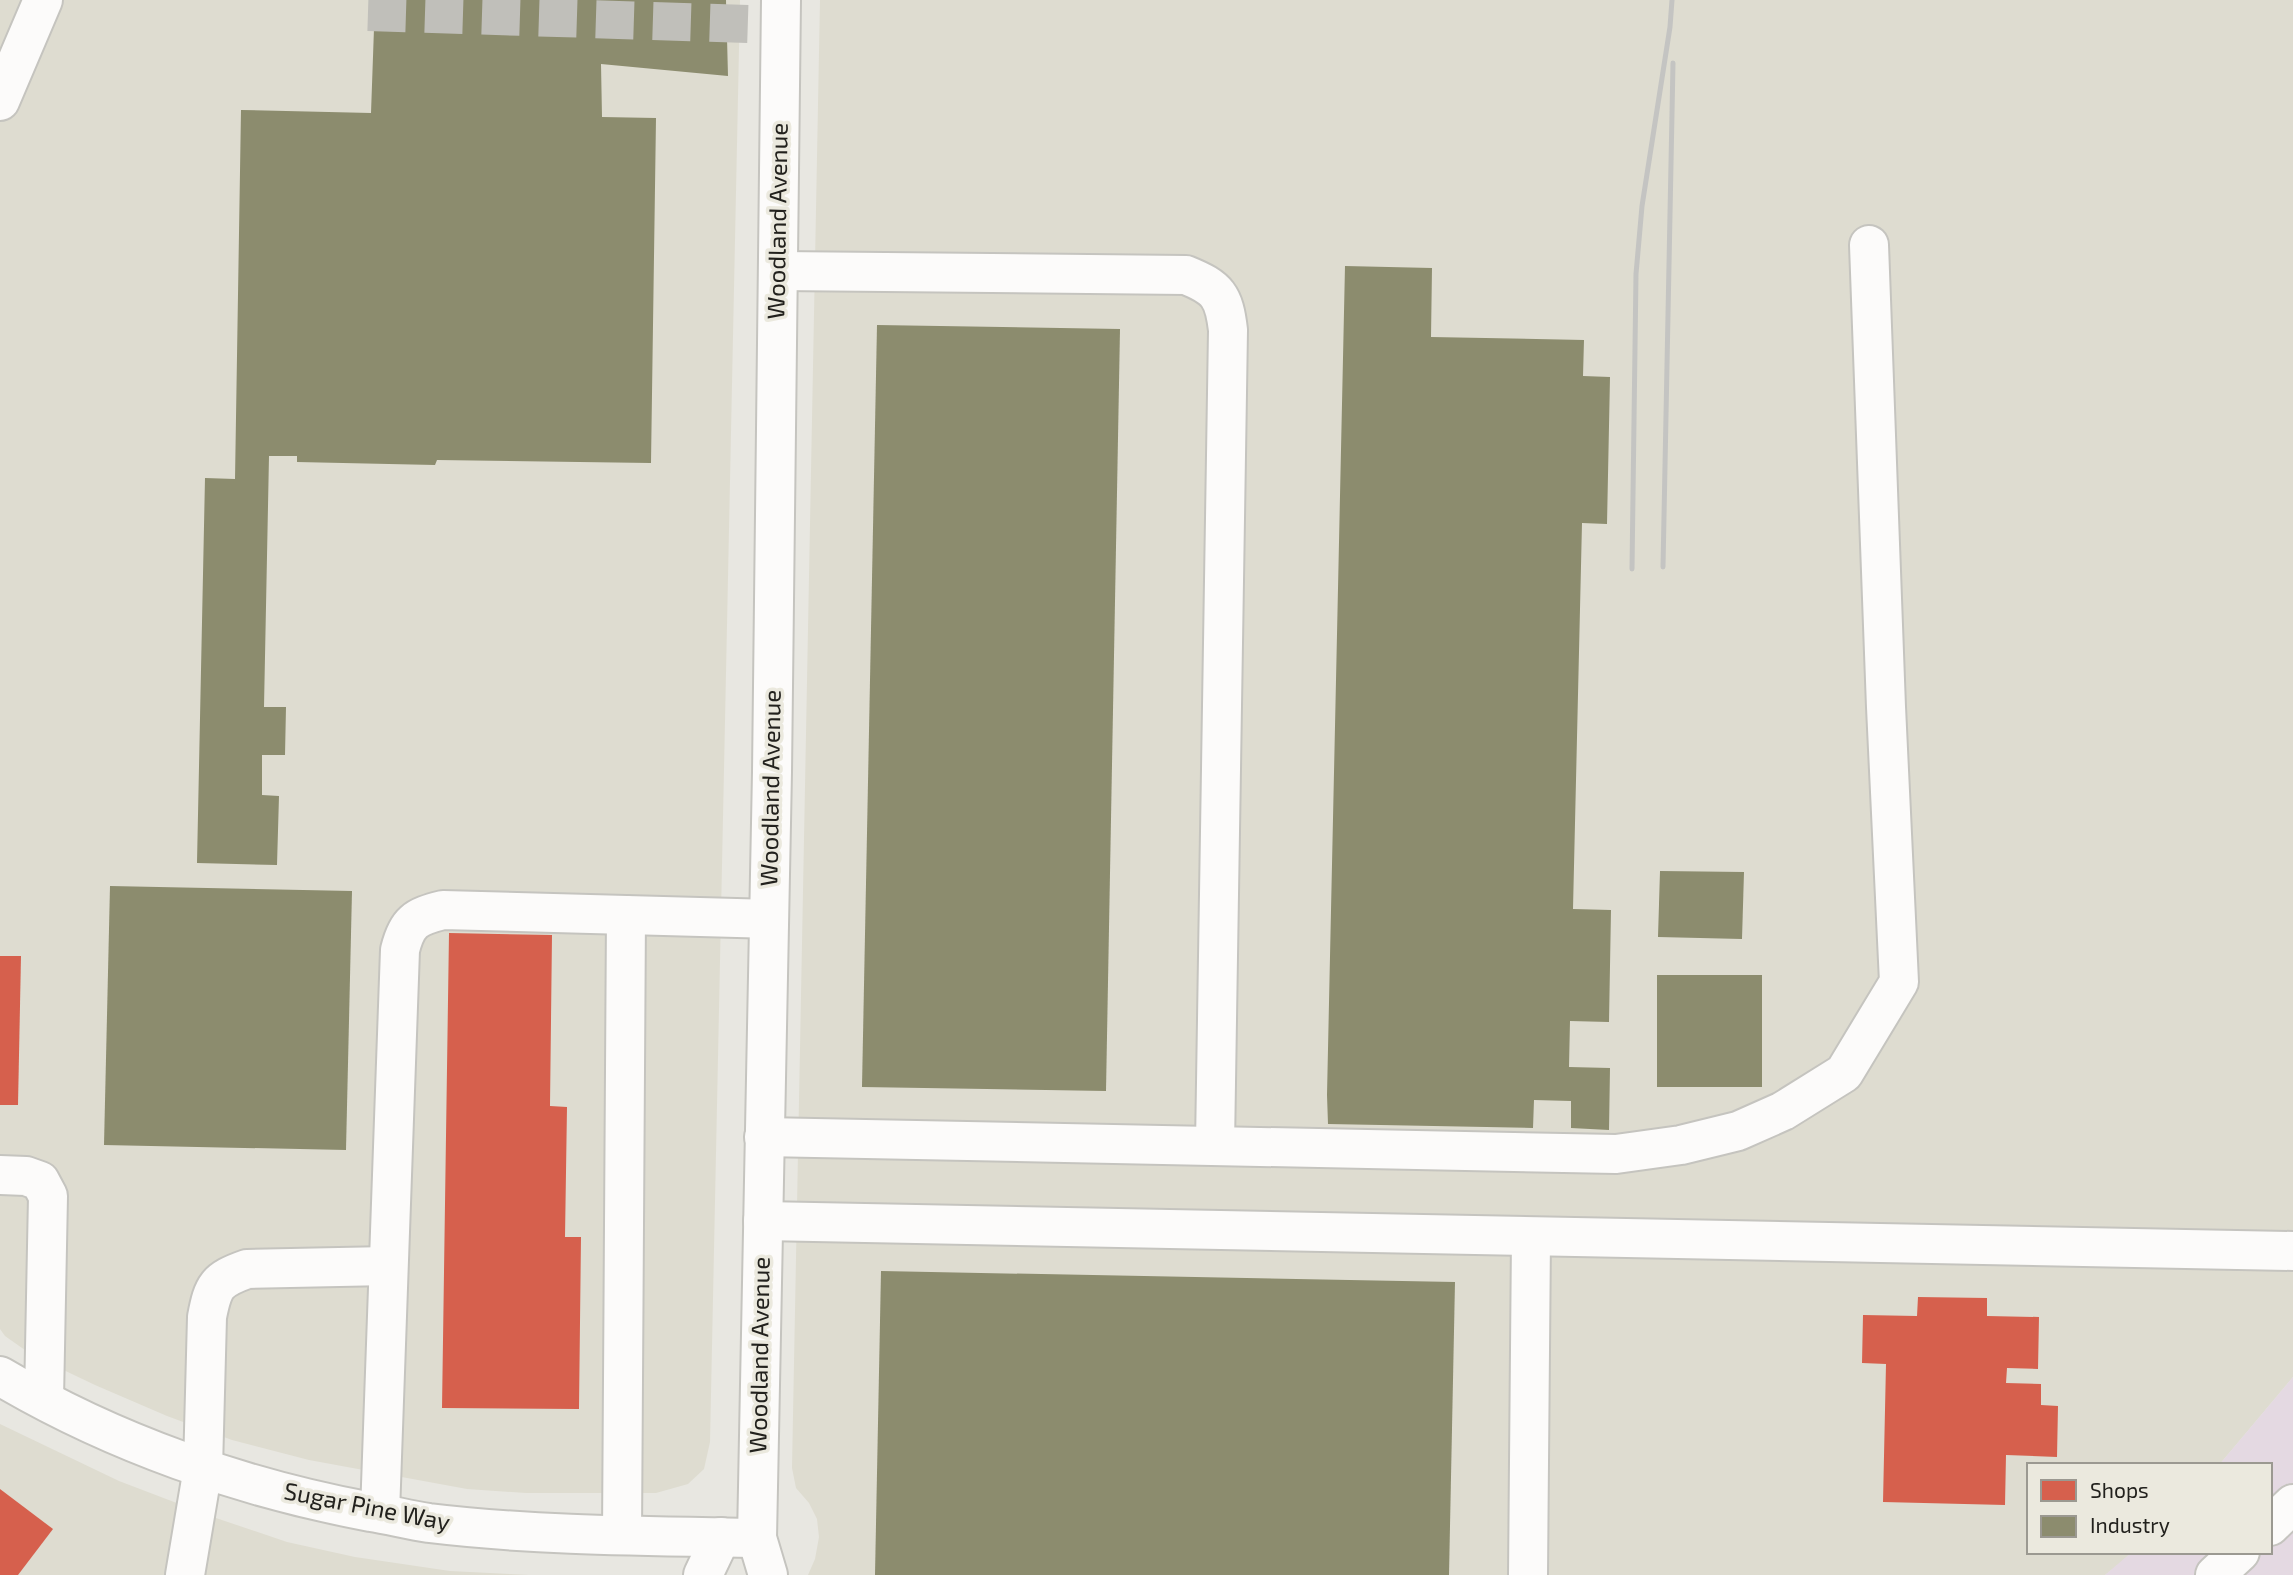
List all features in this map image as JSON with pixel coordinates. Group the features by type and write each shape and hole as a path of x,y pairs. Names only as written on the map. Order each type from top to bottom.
{"street":[{"path":"0,101 43,0"},
{"name":"Woodland Avenue","path":"768,1575 739,1538 763,1221 781,0"},
{"path":"764,1136 1616,1154 1681,1145 1738,1131 1783,1111 1844,1073 1899,982 1869,245"},
{"path":"778,271 1186,275 1208,284 1225,305 1228,330 1214,1145"},
{"path":"380,1513 400,950 405,929 422,915 443,910 769,919"},
{"path":"622,1535 626,915"},
{"path":"0,1175 26,1176 40,1181 48,1196 44,1399"},
{"path":"763,1221 2293,1251"},
{"path":"1528,1575 1531,1237"},
{"path":"185,1575 203,1468 207,1317 212,1293 226,1276 247,1269 388,1266"},
{"name":"Sugar Pine Way","path":"0,1376 109,1432 203,1468 318,1502 426,1522 528,1532 739,1538"},
{"path":"2272,1524 2293,1504"},
{"path":"703,1575 739,1538"},
{"path":"2215,1575 2238,1554"}],"shaded area":[{"path":"0,0 740,0 710,1442 704,1469 688,1484 656,1493 526,1493 467,1489 309,1460 232,1440 167,1416 32,1355 5,1336 0,1329"},
{"path":"820,0 2293,0 2293,1377 2221,1463 2027,1463 2027,1554 2130,1554 2105,1575 808,1575 815,1559 819,1537 817,1519 809,1503 796,1488 792,1468"},
{"path":"2293,1377 2293,1575 2105,1575 2130,1554 2272,1554 2272,1463 2221,1463"},
{"path":"0,1424 119,1481 287,1542 355,1557 450,1571 529,1575 0,1575"}],"building: Shops":[{"path":"449,933 552,935 550,1106 567,1107 565,1237 581,1237 579,1409 442,1408"},
{"path":"0,956 21,956 18,1105 0,1105"},
{"path":"1918,1297 1987,1298 1987,1316 2039,1317 2038,1369 2007,1368 2006,1383 2041,1384 2041,1405 2058,1406 2057,1457 2006,1455 2005,1505 1883,1502 1886,1364 1862,1363 1863,1315 1917,1316"},
{"path":"0,1489 53,1529 18,1575 0,1575"}],"building: Industry":[{"path":"375,0 726,0 728,76 601,64 602,117 656,118 651,463 437,460 435,465 297,462 297,456 269,456 264,707 286,707 285,755 262,755 262,795 279,796 277,865 197,863 205,478 235,479 241,110 371,113"},
{"path":"1345,266 1432,268 1431,337 1584,340 1583,376 1610,377 1607,524 1582,523 1573,909 1611,910 1609,1022 1570,1021 1569,1067 1610,1068 1609,1130 1571,1128 1571,1101 1534,1100 1533,1128 1328,1124"},
{"path":"877,325 1120,329 1106,1091 862,1087"},
{"path":"1660,871 1744,872 1742,939 1658,937"},
{"path":"110,886 352,891 346,1150 104,1145"},
{"path":"1657,975 1762,975 1762,1087 1657,1087"},
{"path":"881,1271 1455,1282 1449,1575 875,1575"}],"tunnel":[{"path":"368,12 780,25"}],"railway":[{"path":"1632,569 1636,274 1642,206 1672,0"},
{"path":"1663,567 1673,63"}]}
